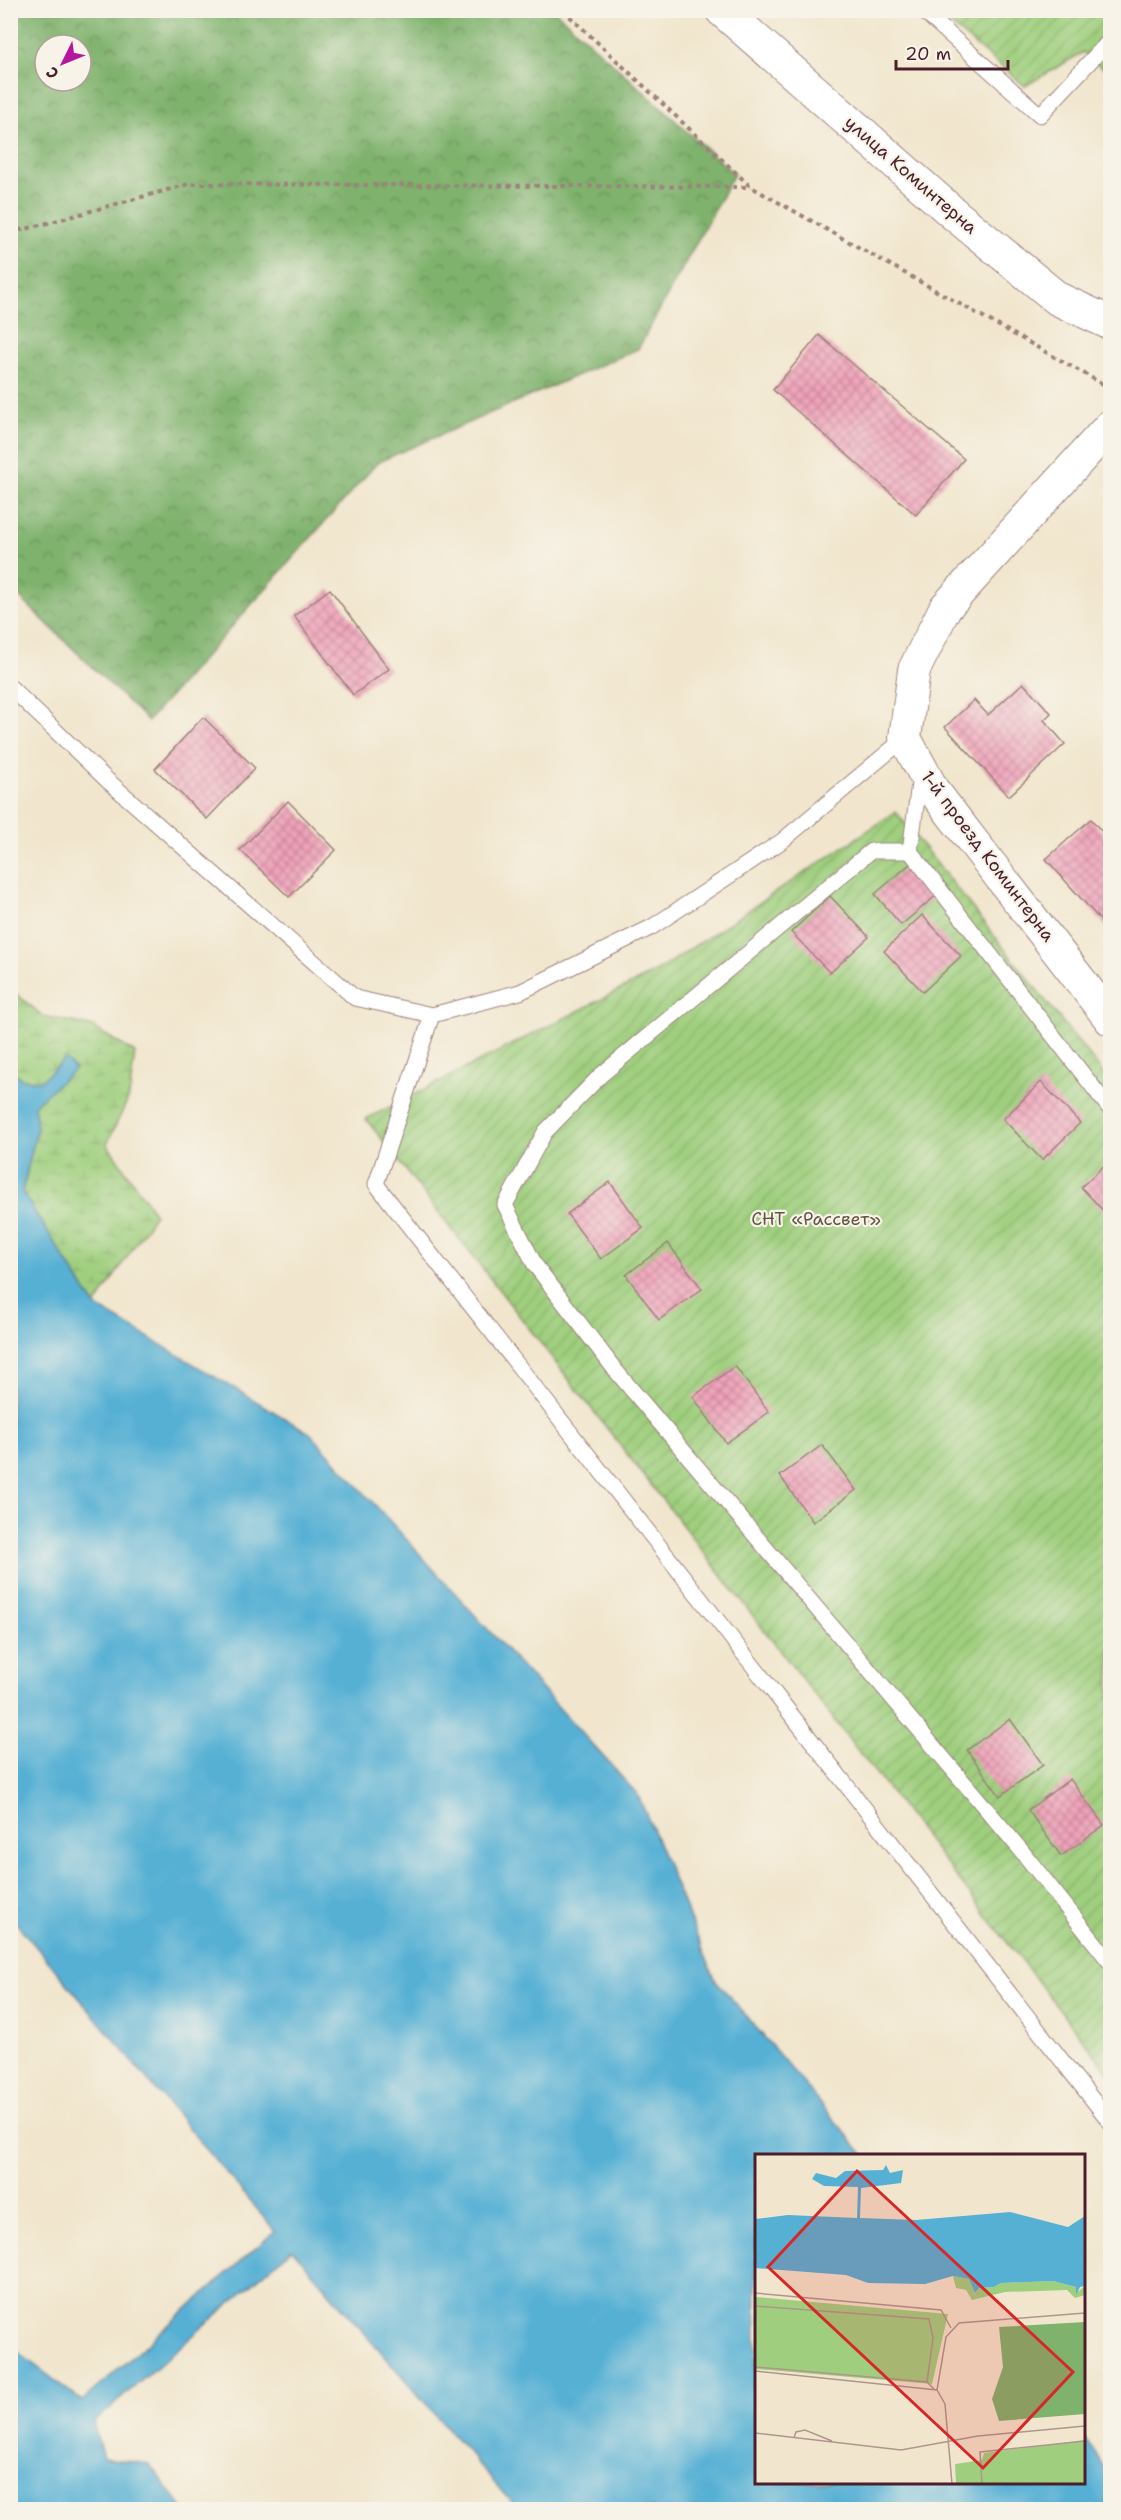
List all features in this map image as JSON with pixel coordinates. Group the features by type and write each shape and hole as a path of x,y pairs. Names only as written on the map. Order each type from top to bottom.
{"street":[{"name":"улица Коминтерна","path":"722,10 954,214 1058,299 1110,323"},
{"path":"905,738 915,670 945,609 1110,426"},
{"name":"1-й проезд Коминтерна","path":"905,738 933,790 1110,1019"}],"lane":[{"path":"922,10 1040,115 1110,40"},
{"path":"10,687 107,780 355,998 432,1016 520,992 652,927 782,841 905,738"},
{"path":"921,767 910,851 1110,1108"},
{"path":"910,851 871,851 602,1075 545,1132 505,1205 535,1265 615,1371 1013,1840 1110,1962"},
{"path":"432,1016 376,1184 1110,2122"}],"path":[{"path":"563,10 751,187 1110,388"},
{"path":"10,227 21,230 189,184 751,187"}],"green space":[{"path":"10,11 555,11 734,174 638,349 378,462 148,721 11,589"},
{"path":"934,11 1110,11 1110,74 1083,52 1025,86"},
{"name":"СНТ «Рассвет»","path":"896,812 1110,1082 1110,2074 366,1119 657,971"},
{"path":"10,989 43,1016 91,1026 135,1053 129,1097 107,1144 155,1214 95,1306 22,1192 37,1129 34,1105 65,1059 41,1081 21,1079 11,1069"}],"water":[{"path":"65,1059 75,1069 34,1105 37,1129 22,1192 95,1306 310,1433 638,1795 715,1979 863,2154 755,2154 755,2484 1085,2484 1085,2439 1110,2474 1110,2509 517,2509 292,2249 93,2423 103,2458 149,2464 184,2509 11,2509 11,2347 82,2401 275,2231 11,1917 11,1069 21,1079 41,1081"}],"building":[{"path":"819,335 964,459 916,515 773,390"},
{"path":"330,589 389,669 353,695 294,616"},
{"path":"1023,683 1051,713 1044,720 1065,744 1009,796 945,727 974,700 988,715"},
{"path":"203,717 255,768 207,819 155,769"},
{"path":"288,801 336,850 289,897 240,850"},
{"path":"1091,819 1110,841 1110,931 1046,859"},
{"path":"911,863 937,895 901,925 875,894"},
{"path":"830,896 869,937 830,973 791,932"},
{"path":"922,915 961,956 923,992 884,951"},
{"path":"1041,1082 1080,1123 1042,1160 1003,1119"},
{"path":"1110,1160 1110,1218 1081,1187"},
{"path":"610,1182 643,1228 601,1259 567,1214"},
{"path":"668,1243 702,1289 659,1320 626,1275"},
{"path":"735,1366 769,1412 726,1443 693,1397"},
{"path":"822,1445 856,1490 813,1522 780,1476"},
{"path":"1010,1719 1043,1765 1000,1796 967,1750"},
{"path":"1070,1779 1104,1825 1061,1856 1028,1810"}]}
